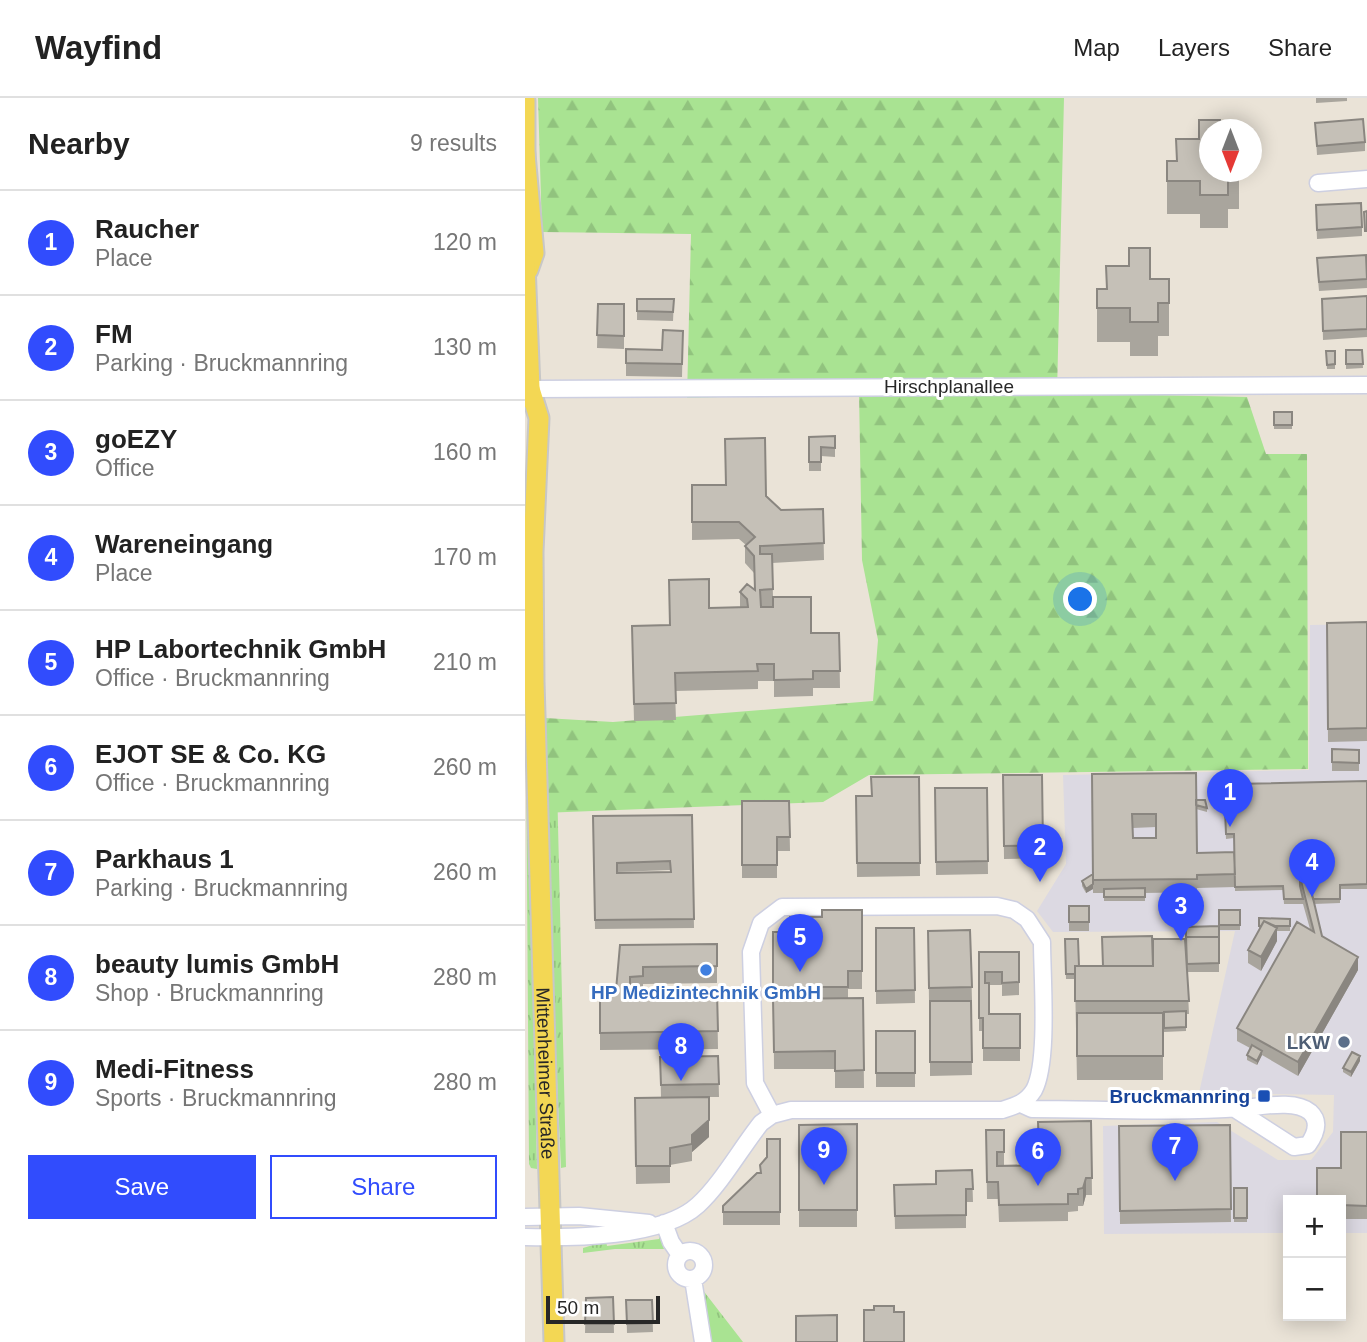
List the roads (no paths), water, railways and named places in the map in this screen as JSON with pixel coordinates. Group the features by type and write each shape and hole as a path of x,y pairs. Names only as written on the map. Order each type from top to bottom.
{"main road":[{"name":"Mittenheimer Straße","path":"525,101 525,156 534,253 526,267 530,389 525,410"},
{"name":"Mittenheimer Straße","path":"530,389 539,418 533,552 540,914 554,1342"},
{"name":"Mittenheimer Straße","path":"525,465 533,552"}],"street":[{"path":"1318,183 1367,179"},
{"name":"Hirschplanallee","path":"530,389 1367,385"},
{"path":"525,1237 599,1236 661,1223 698,1205 761,1123 772,1115 791,1110 1002,1110 1021,1104 1034,1090 1042,1062 1042,942 1027,919 1014,910 980,904 782,907 761,923 751,952 755,1083 772,1115"},
{"path":"1021,1104 1032,1109 1235,1109"},
{"path":"525,1217 551,1216 661,1223"},
{"path":"661,1223 680,1255"},
{"path":"692,1250 703,1258 703,1271 693,1279 680,1275 676,1261 680,1255 692,1250"},
{"path":"693,1279 703,1342"}],"place":[{"name":"Raucher","path":"1230,827"},
{"name":"FM","path":"1040,882"},
{"name":"Wareneingang","path":"1312,897"},
{"name":"goEZY","path":"1181,941"},
{"name":"HP Medizintechnik GmbH","path":"706,970"},
{"name":"HP Labortechnik GmbH","path":"800,972"},
{"name":"LKW","path":"1344,1042"},
{"name":"beauty lumis GmbH","path":"681,1081"},
{"name":"Bruckmannring","path":"1264,1096"},
{"name":"Parkhaus 1","path":"1175,1181"},
{"name":"Medi-Fitness","path":"824,1185"},
{"name":"EJOT SE & Co. KG","path":"1038,1186"}]}
